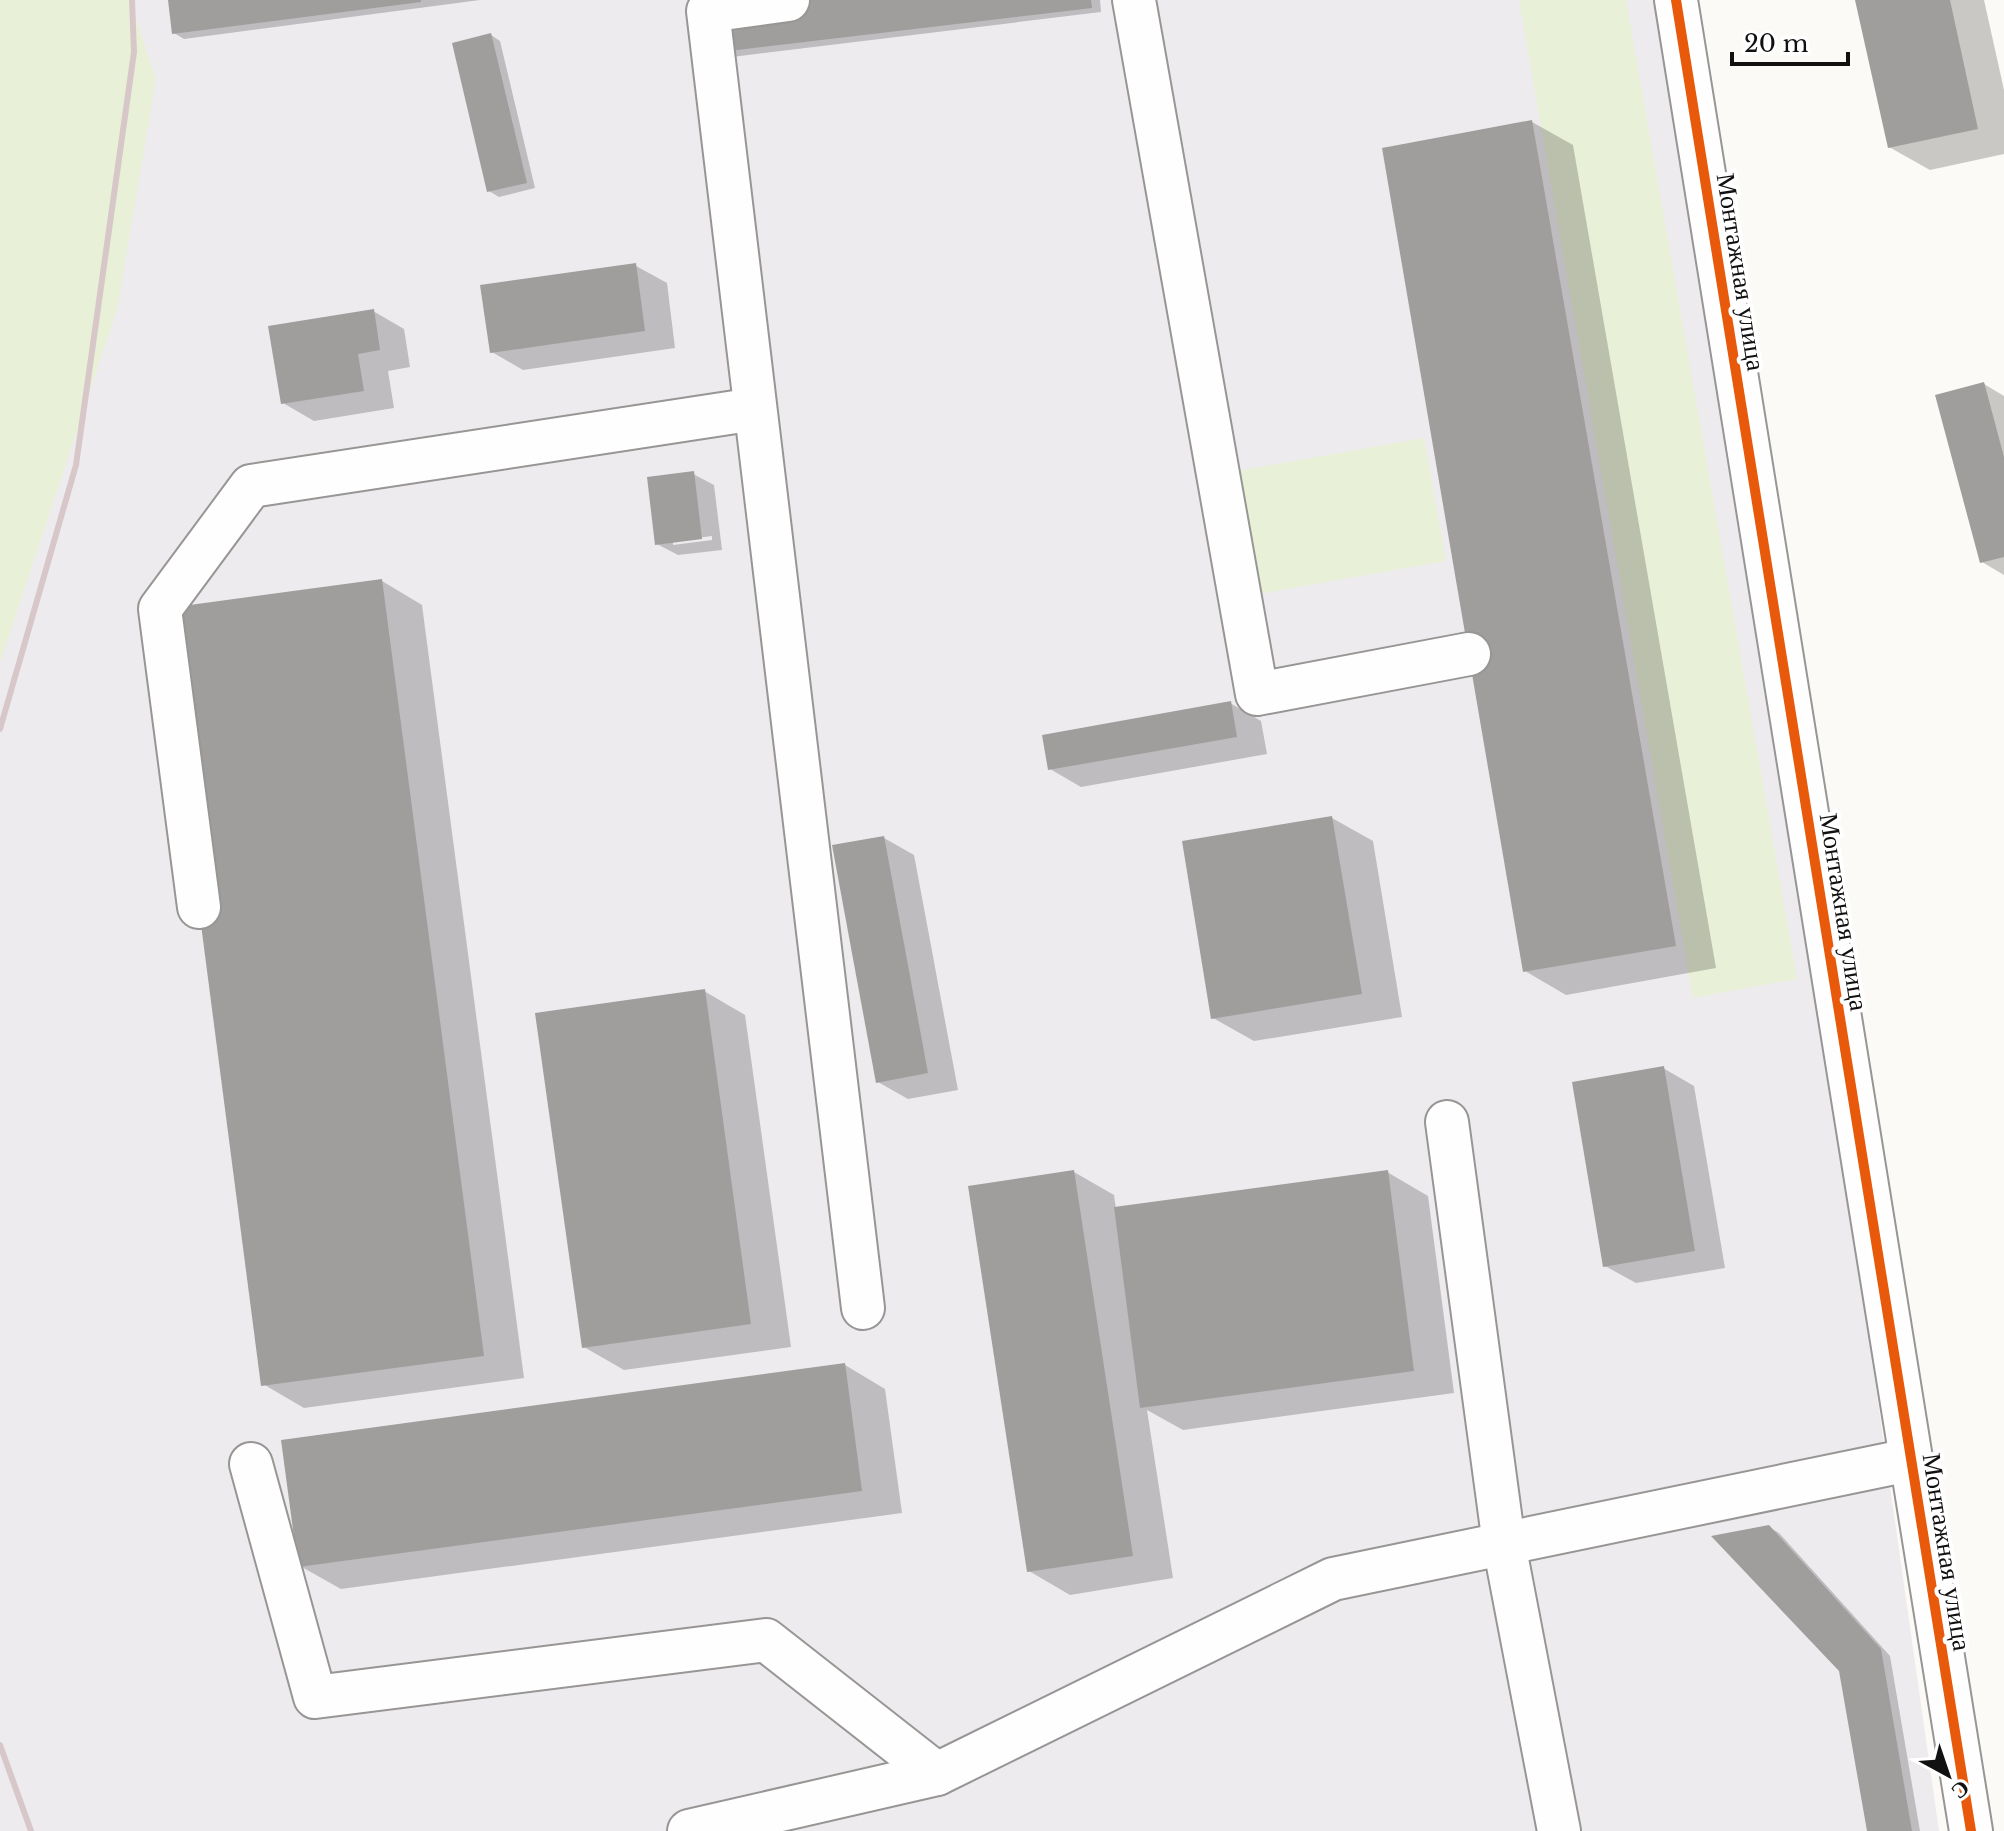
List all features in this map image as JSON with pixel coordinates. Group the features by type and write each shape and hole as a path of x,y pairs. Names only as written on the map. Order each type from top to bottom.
{"street":[{"path":"788,0 708,11 863,1308"},
{"path":"1134,0 1257,694 1469,654"},
{"name":"Монтажная улица","path":"1676,0 1971,1831"},
{"path":"199,907 160,609 251,486 755,409"},
{"path":"1447,1122 1504,1544 1559,1831"},
{"path":"689,1831 937,1774 1333,1579 1909,1460"},
{"path":"251,1464 315,1697 766,1640 937,1774"}],"shaded area":[{"path":"0,0 1679,0 1939,1831 0,1831"}],"green space":[{"path":"0,0 130,0 156,79 117,310 0,663"},
{"path":"1519,0 1626,0 1797,979 1693,998"},
{"path":"1424,438 1446,561 1253,595 1231,472"}],"building":[{"path":"168,0 421,0 421,2 172,34"},
{"path":"800,0 1091,0 1092,8 712,53 708,11"},
{"path":"1855,0 1950,0 1978,129 1888,148"},
{"path":"491,33 527,183 487,192 452,43"},
{"path":"1532,120 1676,946 1523,972 1382,148"},
{"path":"636,263 645,331 490,353 480,285"},
{"path":"374,309 380,350 358,354 364,391 281,404 268,326"},
{"path":"1984,382 2004,457 2004,557 1980,563 1935,395"},
{"path":"694,471 702,539 655,545 647,477"},
{"path":"382,579 484,1356 261,1386 160,609"},
{"path":"1231,701 1237,737 1048,770 1042,735"},
{"path":"1332,816 1362,994 1211,1019 1182,841"},
{"path":"884,836 928,1073 876,1083 832,845"},
{"path":"705,989 751,1324 582,1348 535,1013"},
{"path":"1664,1066 1695,1251 1603,1267 1572,1082"},
{"path":"1074,1170 1133,1556 1027,1572 968,1186"},
{"path":"1388,1170 1414,1371 1140,1408 1114,1207"},
{"path":"845,1363 862,1491 298,1567 281,1440"},
{"path":"1769,1525 1881,1649 1912,1831 1867,1831 1839,1671 1711,1536"}],"railway":[{"path":"0,729 76,465 134,52 132,0"},
{"path":"0,1745 31,1831"}],"cycle path":[{"path":"1676,0 1971,1831"}]}
